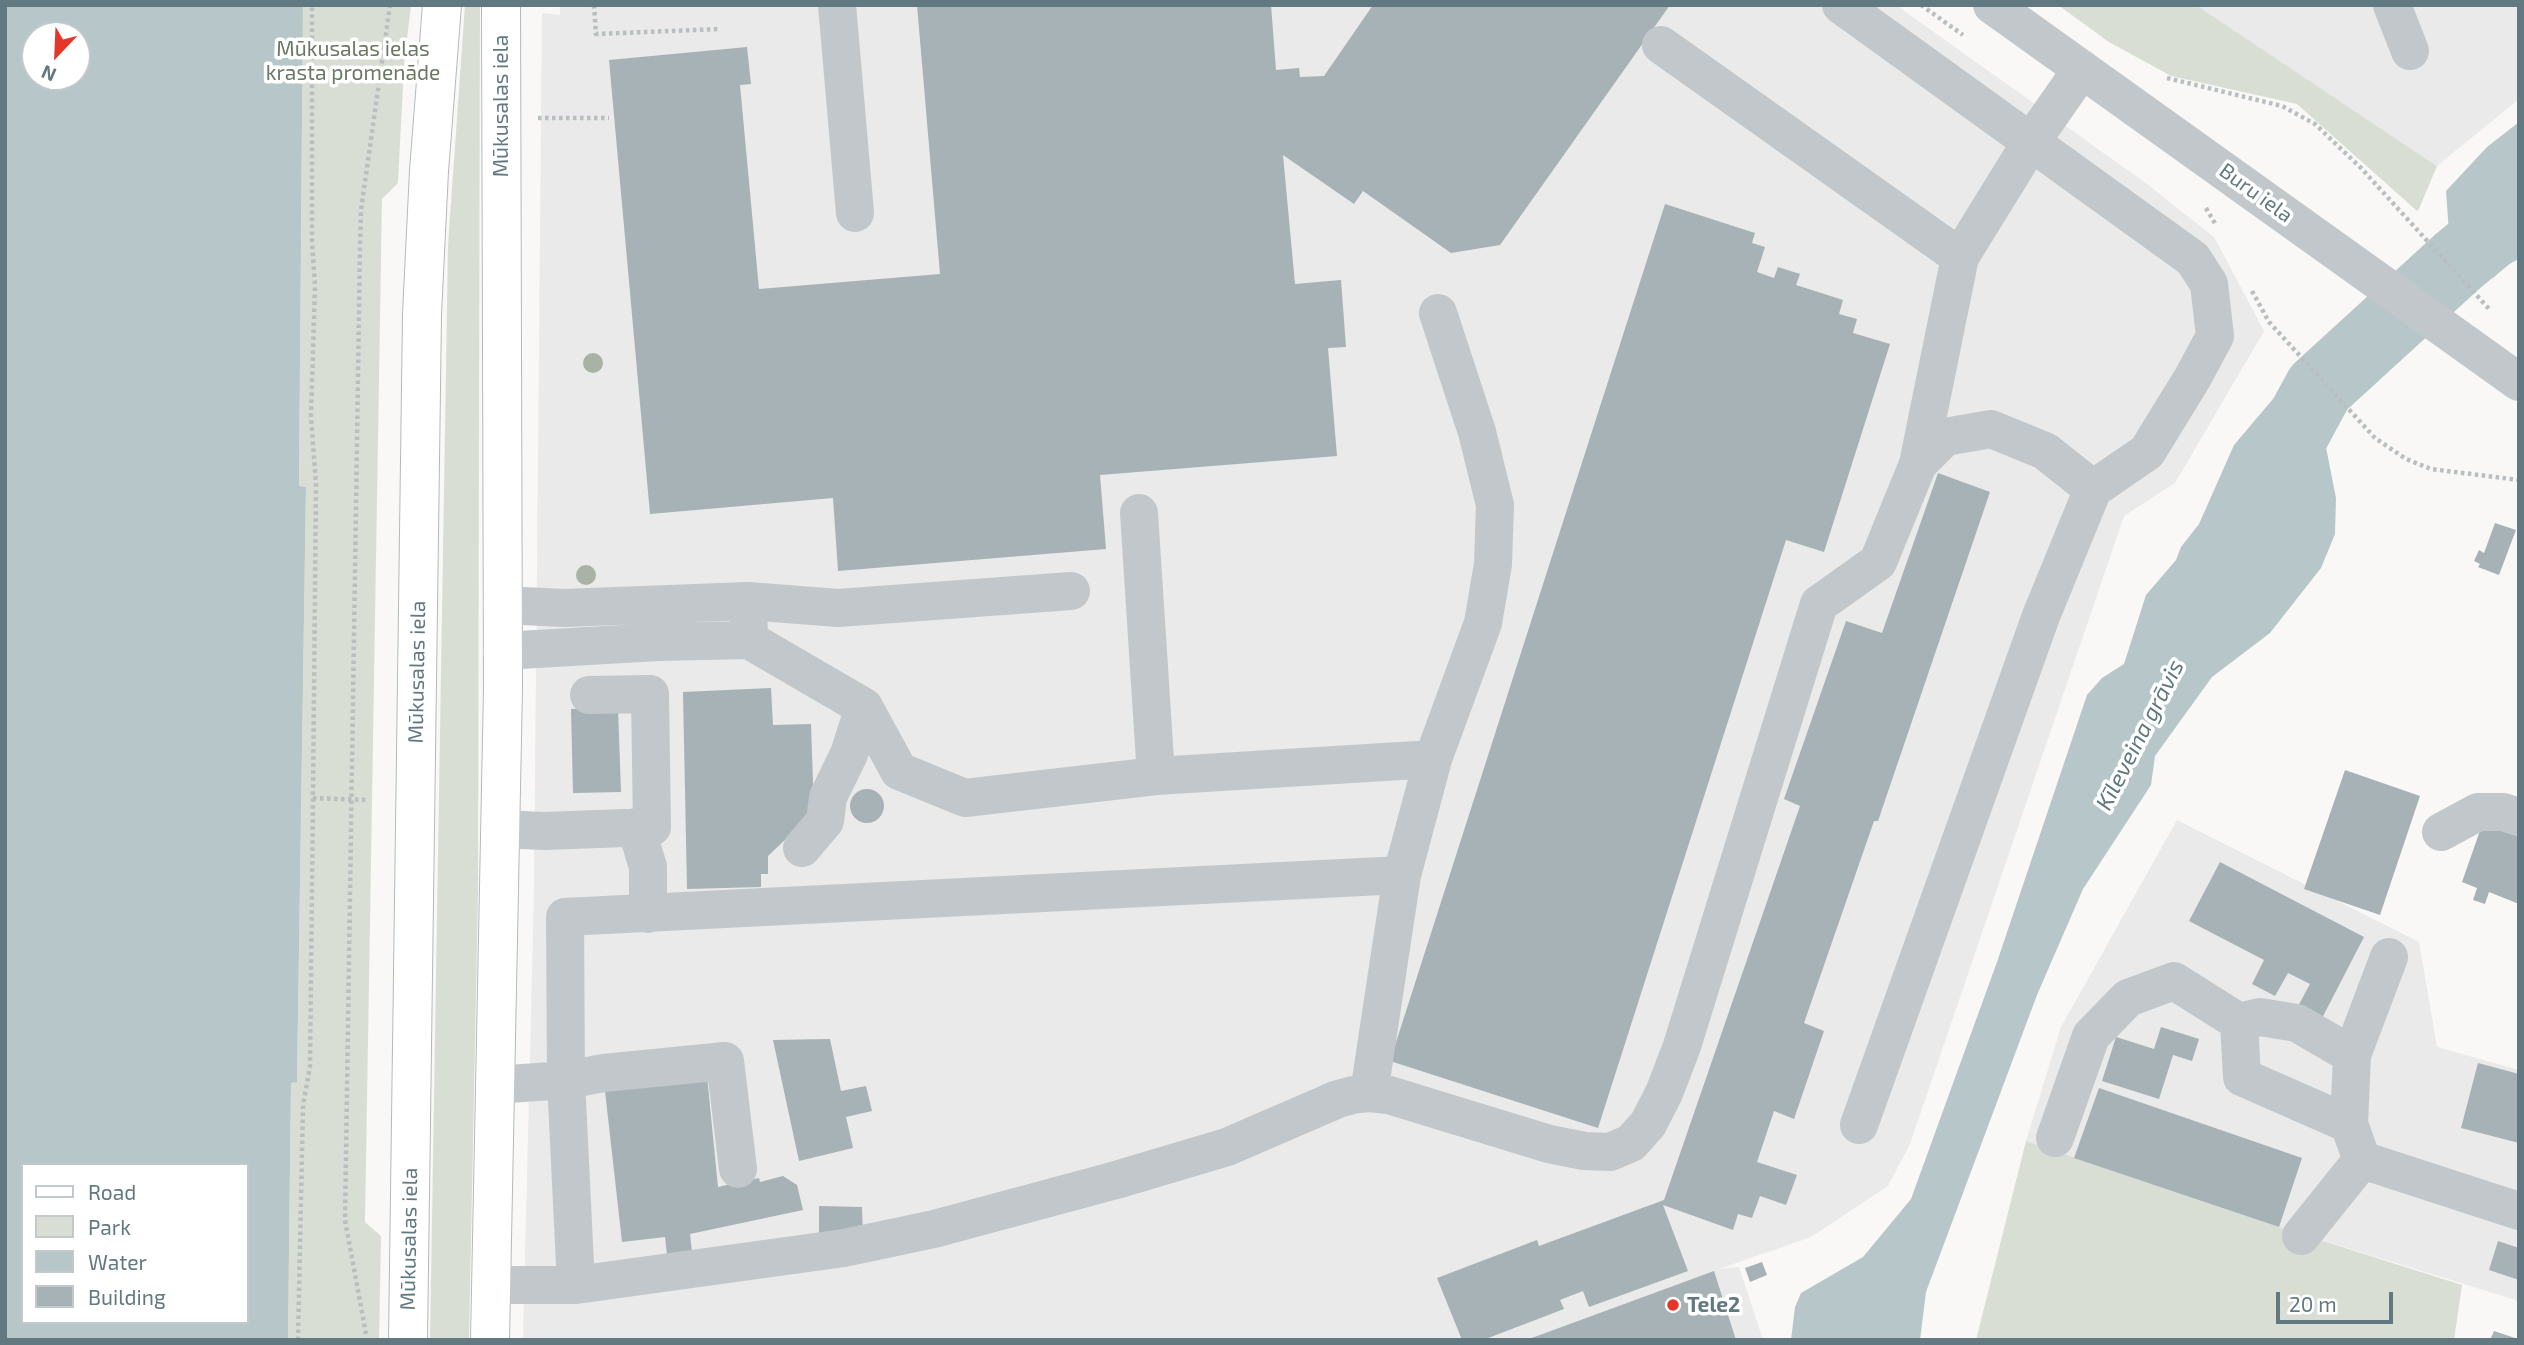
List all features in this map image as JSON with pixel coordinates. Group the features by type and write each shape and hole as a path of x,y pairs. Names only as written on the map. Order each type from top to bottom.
{"main road":[{"name":"Mūkusalas iela","path":"408,1340 422,314 429,172 442,5"},
{"name":"Mūkusalas iela","path":"490,1340 502,651 501,5"}],"street":[{"path":"837,5 855,213"},
{"path":"1841,5 2193,259 2209,284 2214,336 2193,377 2147,452 2094,489 2041,617 1859,1125"},
{"name":"Buru iela","path":"1992,5 2519,382"},
{"path":"2392,5 2410,51"},
{"path":"1661,45 1960,257"},
{"path":"491,1285 576,1285 844,1248 934,1229 1214,1151 1280,1126 1338,1099 1369,1093 1410,1100 1549,1144 1584,1152 1610,1152 1631,1143 1648,1124 1664,1093 1682,1046 1819,604 1878,562 1917,464 1960,257 2031,142 2082,69"},
{"path":"1369,1093 1402,875 1433,759 1483,623 1493,564 1494,505 1477,432 1438,313"},
{"path":"1917,464 1945,437 1991,429 2045,451 2094,489"},
{"path":"1139,513 1156,776"},
{"path":"502,605 564,608 748,601 838,608 1071,591"},
{"path":"748,601 749,640"},
{"path":"502,651 749,640 864,706 899,771 965,798 1156,776 1433,759"},
{"path":"500,829 544,831 652,827 650,694 589,695"},
{"path":"802,848 825,821 828,797 849,754 864,706"},
{"path":"2441,832 2478,812 2503,811 2519,817"},
{"path":"636,827 648,867 649,914"},
{"path":"576,1285 566,1080 565,917 1402,875"},
{"path":"2362,1160 2349,1124 2352,1055 2389,957"},
{"path":"2055,1138 2091,1036 2128,998 2174,981 2239,1022 2260,1017 2297,1023 2352,1055"},
{"path":"2239,1022 2242,1077 2349,1124"},
{"path":"495,1085 566,1080 604,1073 725,1061 738,1169"},
{"path":"2362,1160 2519,1211"},
{"path":"2301,1236 2362,1160"}],"path":[{"path":"298,1340 303,1105 310,1067 313,798 316,485 311,416 315,285 312,242 312,5"},
{"path":"367,1340 345,1220 361,210 390,5"},
{"path":"594,5 596,34 720,29"},
{"path":"2164,77 2282,106 2315,124 2396,205 2493,312"},
{"path":"527,118 609,118"},
{"path":"2203,202 2216,226"},
{"path":"2249,286 2269,322 2375,438 2406,459 2431,468 2519,480"},
{"path":"313,798 366,800"}],"shaded area":[{"path":"560,5 1896,5 2147,184 2214,237 2264,331 2175,483 2124,516 1910,1144 1888,1186 1811,1237 1719,1269 1739,1267 1763,1340 523,1340 534,891 542,13 560,15"},
{"path":"2196,5 2519,5 2519,99 2437,166"},
{"path":"2177,820 2419,942 2437,1047 2519,1070 2519,1301 2279,1227 2026,1141 2061,1027"}],"green space":[{"name":"Mūkusalas ielas krasta promenāde","path":"303,5 411,5 404,65 398,183 382,199 365,1222 381,1236 379,1340 288,1340 291,1082 297,1082 306,487 299,487"},
{"path":"465,5 480,5 478,895 469,1340 430,1340 448,245"},
{"path":"2058,5 2196,5 2437,166 2419,209 2417,211 2297,104 2171,76 2109,42"},
{"path":"2026,1141 2279,1227 2462,1285 2454,1340 1976,1340"}],"water":[{"path":"5,5 303,5 299,486 306,487 297,1082 291,1083 288,1340 5,1340"},
{"path":"2519,122 2519,259 2507,265 2493,278 2474,279 2440,242 2449,233 2446,191 2487,147"},
{"path":"2300,367 2333,403 2324,437 2336,498 2335,534 2321,568 2270,633 2212,677 2155,756 2151,785 2083,889 2037,995 1926,1292 1920,1340 1791,1340 1795,1307 1801,1293 1863,1257 1911,1199 1997,962 2087,695 2102,678 2124,664 2146,595 2176,560 2181,547 2199,524 2234,445"}],"building":[{"path":"917,5 1271,5 1276,70 1299,68 1300,77 1324,76 1373,5 1670,5 1500,245 1451,253 1363,191 1354,204 1283,155 1295,284 1341,280 1346,347 1328,348 1337,456 1100,475 1106,549 838,571 833,498 650,514 609,60 747,47 751,84 740,85 759,289 940,274"},
{"path":"1665,204 1755,233 1752,243 1765,247 1757,272 1774,278 1778,267 1800,274 1796,285 1843,300 1839,314 1857,319 1853,333 1890,344 1824,552 1786,540 1598,1128 1390,1061"},
{"path":"1938,473 1990,492 1878,821 1874,821 1804,1023 1824,1031 1794,1119 1774,1111 1757,1162 1797,1175 1786,1205 1760,1196 1752,1218 1738,1214 1733,1230 1663,1205 1688,1271 1589,1307 1583,1291 1560,1300 1564,1309 1483,1340 1462,1340 1437,1278 1537,1240 1539,1246 1664,1200 1800,806 1784,799 1846,621 1882,633"},
{"path":"2495,523 2516,530 2499,575 2478,567 2480,564 2474,561 2479,550 2484,553"},
{"path":"771,688 773,725 811,724 814,812 768,856 768,874 761,874 761,887 687,889 683,692"},
{"path":"618,708 621,792 573,793 571,709"},
{"path":"2345,770 2420,796 2380,915 2304,889"},
{"path":"867,789 879,794 884,806 879,818 867,823 855,818 850,806 855,794"},
{"path":"2483,822 2519,834 2519,904 2489,892 2485,904 2473,900 2477,888 2462,882"},
{"path":"2220,862 2364,937 2321,1020 2297,1008 2310,984 2288,973 2275,996 2252,984 2264,960 2189,921"},
{"path":"2161,1027 2199,1039 2192,1061 2173,1055 2159,1099 2102,1081 2116,1037 2154,1049"},
{"path":"830,1039 841,1091 866,1086 872,1111 846,1117 853,1148 799,1161 773,1040"},
{"path":"2478,1063 2519,1074 2519,1143 2461,1128"},
{"path":"707,1076 718,1187 783,1176 797,1185 803,1210 690,1234 692,1252 667,1255 665,1237 622,1242 605,1091"},
{"path":"2099,1088 2302,1158 2279,1227 2074,1158"},
{"path":"819,1206 862,1207 863,1239 819,1240"},
{"path":"2498,1241 2519,1248 2519,1280 2489,1270"},
{"path":"1762,1262 1767,1275 1750,1282 1745,1268"},
{"name":"Tele2","path":"1714,1271 1736,1340 1529,1340 1529,1339"},
{"path":"2494,1331 2518,1339 2518,1340 2490,1340"}],"waterway":[{"name":"Kīleveina grāvis","path":"2273,473 2319,388 2458,261 2519,211"}],"place":[{"name":"Tele2","path":"1673,1305"}]}
